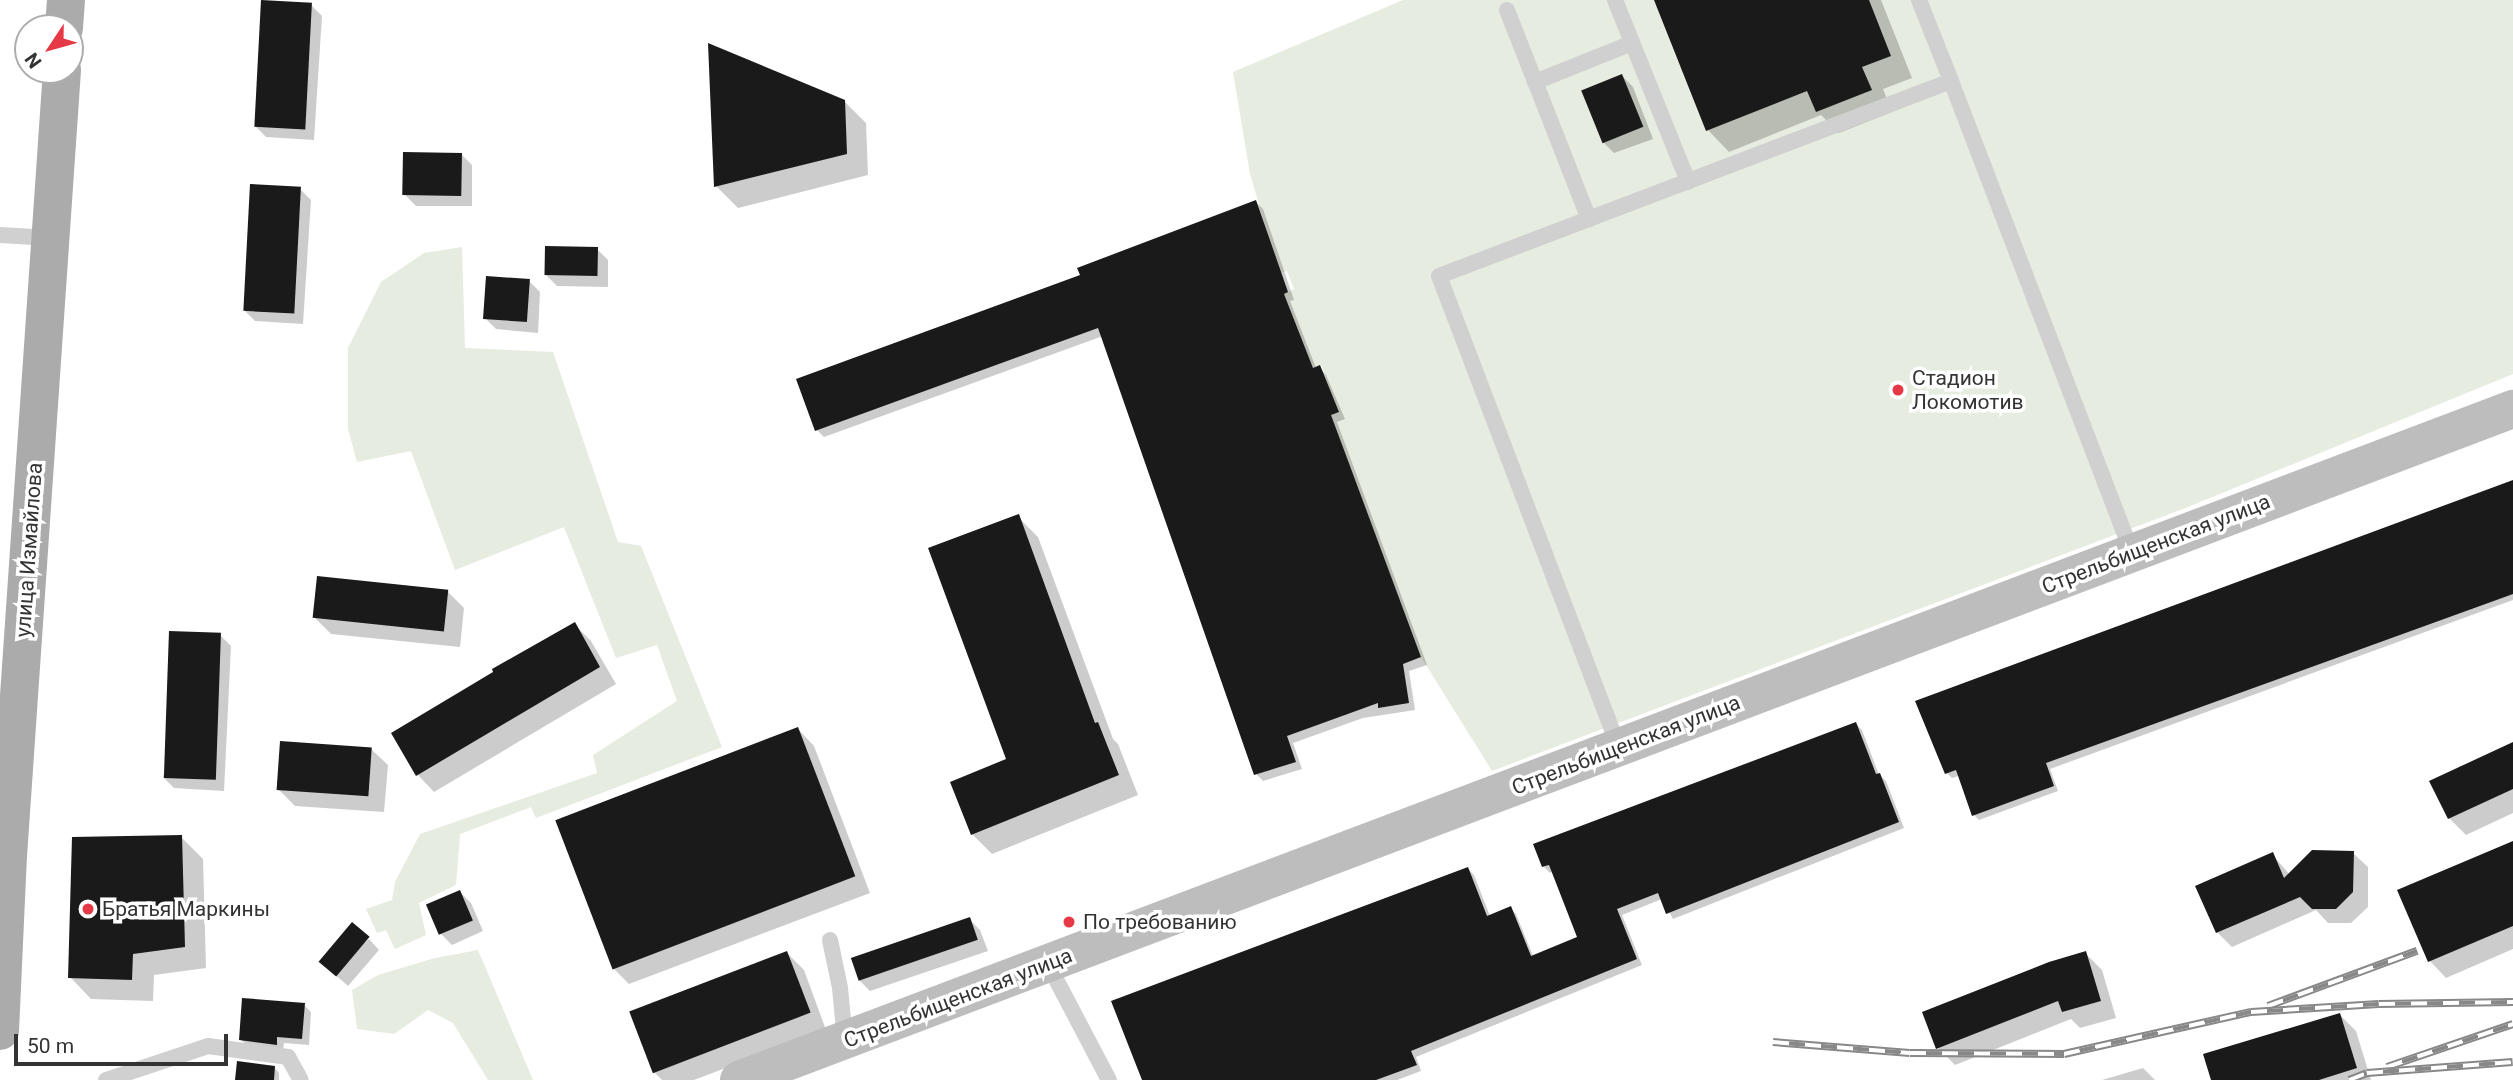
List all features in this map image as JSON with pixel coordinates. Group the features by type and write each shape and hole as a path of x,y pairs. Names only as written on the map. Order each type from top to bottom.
{"main road":[{"name":"улица Измайлова","path":"0,1031 4,856 52,238 61,84"},
{"name":"Стрельбищенская улица","path":"739,1080 2513,409"}],"lane":[{"path":"1615,0 1688,182"},
{"path":"1919,0 2132,554"},
{"path":"1507,10 1589,219"},
{"path":"1535,82 1632,43"},
{"path":"1619,748 1439,276 1951,81"},
{"path":"0,235 52,238"},
{"path":"830,940 840,988 845,1040"},
{"path":"1048,964 1109,1080"},
{"path":"106,1080 208,1046 288,1057 301,1080"}],"shaded area":[{"name":"Стадион Локомотив","path":"1403,0 2513,0 2513,374 2188,507 1492,771 1421,657 1319,384 1327,380 1321,365 1313,368 1284,294 1294,289 1287,271 1276,274 1272,264 1268,235 1250,174 1233,72"},
{"path":"462,247 465,348 553,352 618,542 641,546 722,747 536,818 531,807 460,834 456,885 419,903 426,935 395,949 386,930 377,933 366,909 392,900 395,882 420,834 597,773 593,755 677,701 657,645 616,658 564,527 455,570 411,451 357,462 348,429 348,348 381,282 424,253"},
{"path":"478,950 533,1080 488,1080 453,1023 428,1010 394,1034 357,1029 352,990 378,975 435,958"}],"building":[{"path":"261,0 312,3 305,129 254,127"},
{"path":"1654,0 1869,0 1891,56 1862,67 1872,90 1816,112 1807,91 1706,131"},
{"path":"708,43 845,100 847,154 714,187"},
{"path":"1622,74 1643,127 1603,143 1581,90"},
{"path":"403,152 462,153 461,196 402,195"},
{"path":"250,184 301,187 294,313 243,311"},
{"path":"1256,200 1288,292 1284,294 1313,368 1320,365 1339,412 1331,415 1421,657 1403,664 1409,703 1378,708 1378,703 1287,736 1296,762 1254,775 1098,328 815,431 796,379 1080,275 1077,268"},
{"path":"545,246 598,247 597,276 544,275"},
{"path":"486,276 530,279 527,322 483,319"},
{"path":"2513,480 2513,594 2046,763 2054,786 1972,816 1956,770 1945,774 1915,701"},
{"path":"1019,514 1095,723 1098,722 1119,775 971,835 950,782 1006,759 928,548"},
{"path":"317,576 448,590 444,632 313,618"},
{"path":"575,622 600,667 416,776 391,733 493,672 492,669"},
{"path":"169,631 221,633 216,780 164,778"},
{"path":"1856,722 1876,774 1880,773 1899,822 1666,914 1658,893 1617,909 1637,959 1411,1051 1417,1065 1376,1080 1142,1080 1111,1001 1468,867 1487,916 1511,906 1531,956 1577,937 1549,865 1542,867 1533,844"},
{"path":"798,727 855,876 613,970 555,820"},
{"path":"280,741 372,747 368,796 277,790"},
{"path":"2513,742 2513,789 2448,819 2429,781"},
{"path":"182,835 185,947 133,954 132,980 68,978 72,837"},
{"path":"2513,841 2513,926 2428,962 2397,890"},
{"path":"2312,850 2354,851 2353,892 2336,909 2312,909 2300,897 2216,933 2195,886 2273,852 2284,878"},
{"path":"460,890 473,920 439,935 426,904"},
{"path":"970,917 978,940 859,981 851,958"},
{"path":"352,922 370,937 336,977 319,962"},
{"path":"787,951 811,1013 653,1073 629,1012"},
{"path":"2086,951 2101,1001 2062,1012 2058,1001 1936,1049 1922,1012 2049,962"},
{"path":"242,998 305,1003 302,1039 277,1037 277,1045 239,1040"},
{"path":"2340,1013 2357,1068 2319,1080 2211,1080 2203,1054"},
{"path":"237,1061 275,1066 274,1080 235,1080"}],"railway":[{"path":"2268,1006 2417,951"},
{"path":"1773,1042 1910,1053 2064,1054 2251,1012 2379,1004 2513,1002"},
{"path":"2387,1067 2513,1024"},
{"path":"2349,1080 2367,1073 2513,1062"}],"place":[{"name":"Стадион Локомотив","path":"1898,390"},
{"name":"Братья Маркины","path":"88,909"},
{"name":"По требованию","path":"1069,922"}]}
